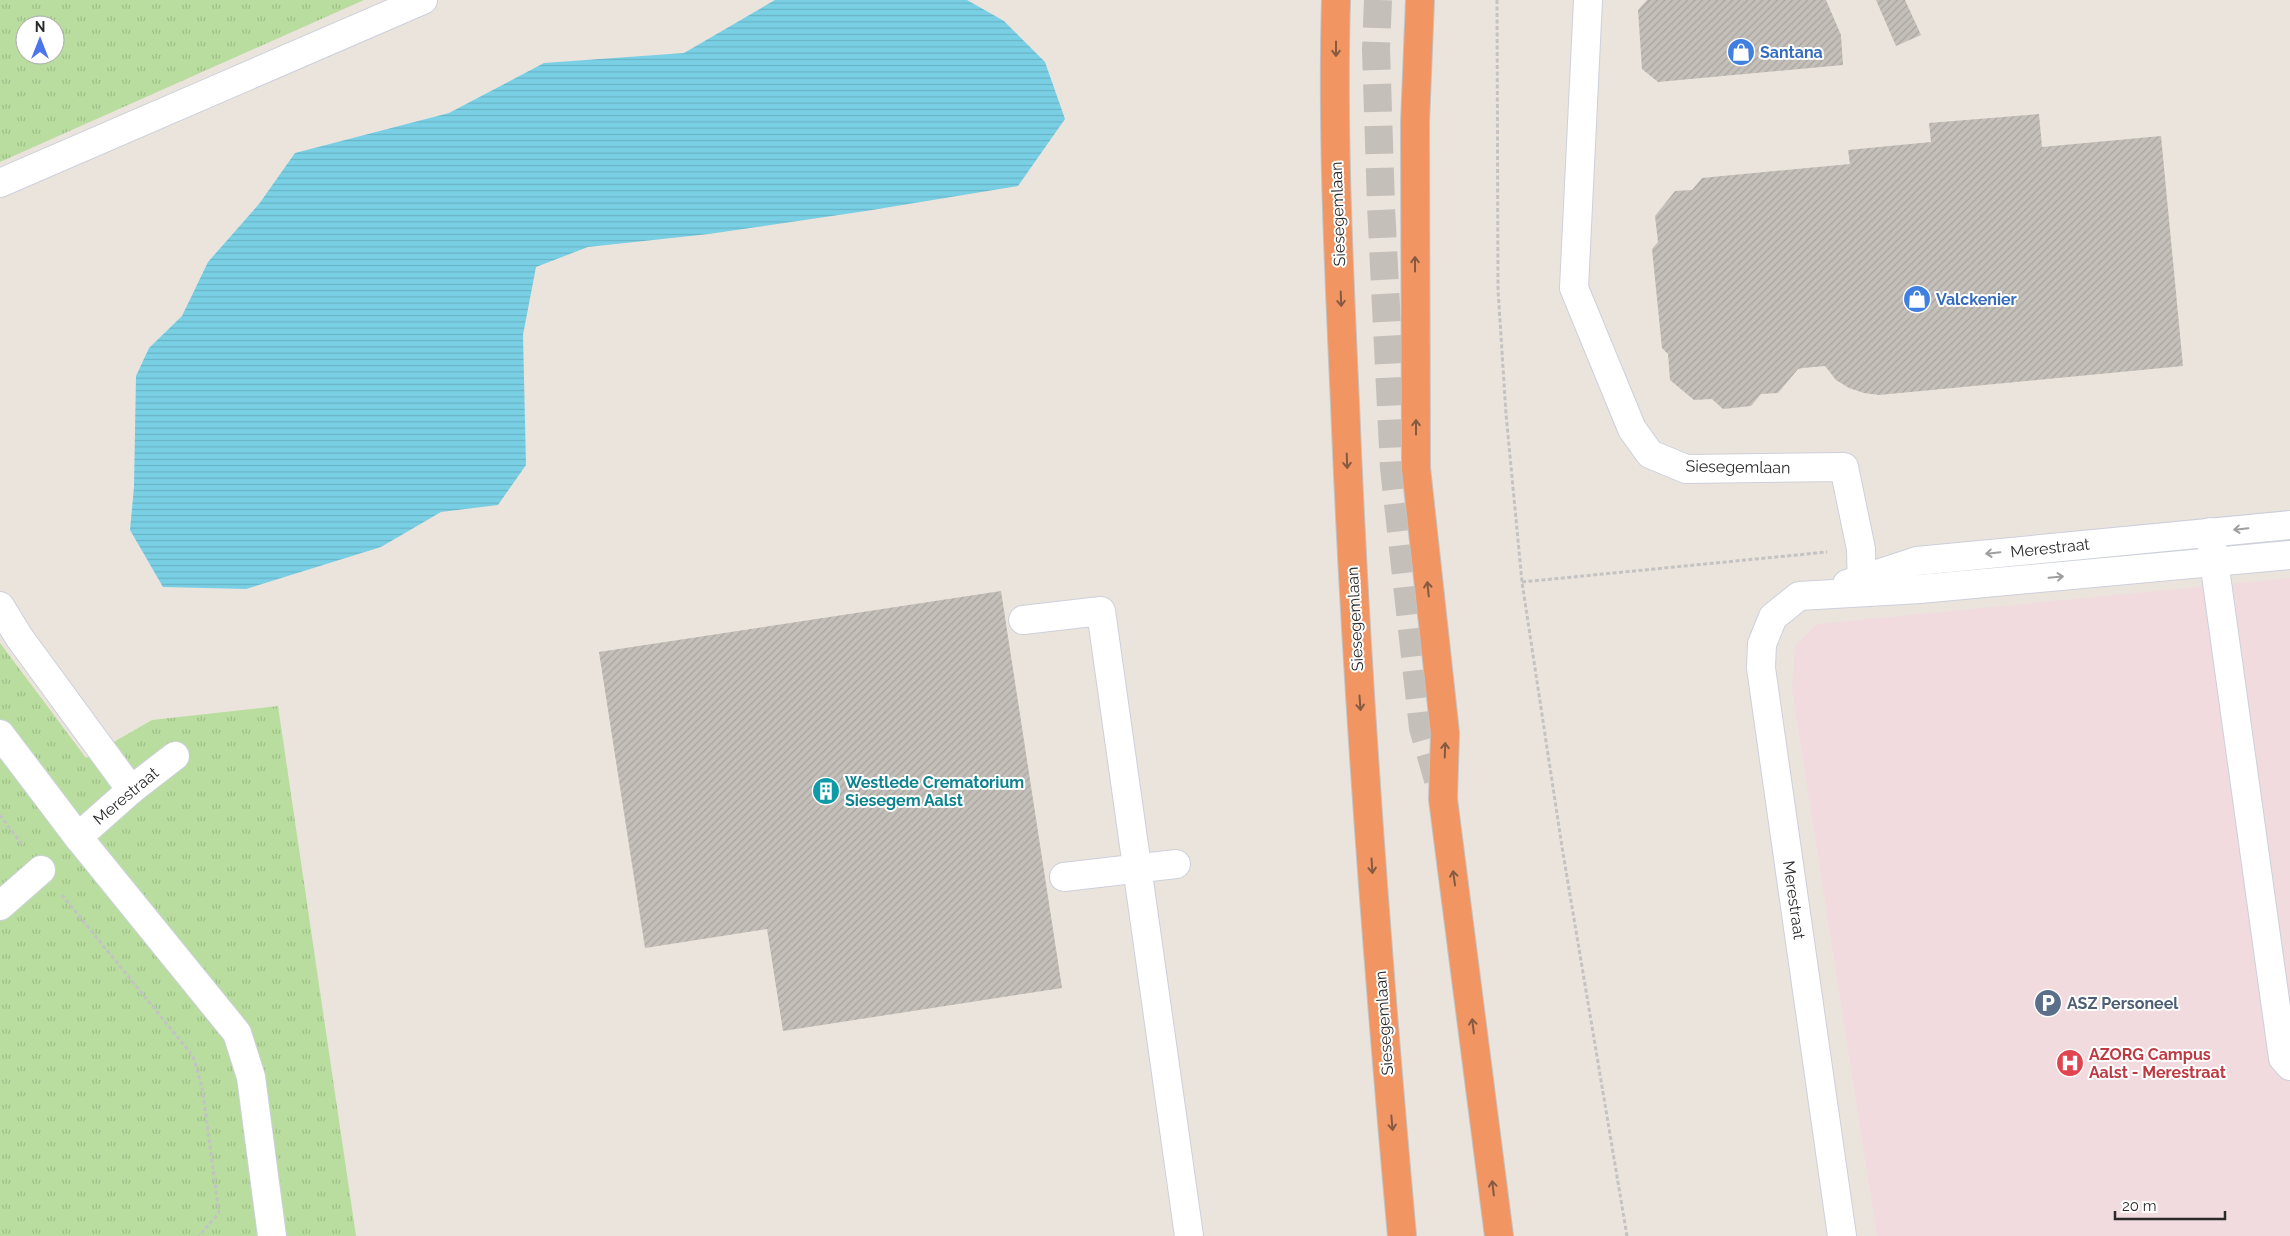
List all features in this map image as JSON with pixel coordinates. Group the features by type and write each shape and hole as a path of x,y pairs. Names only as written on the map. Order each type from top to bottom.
{"highway":[{"name":"Siesegemlaan","path":"1336,0 1336,191 1352,568 1364,764 1402,1236"},
{"path":"1420,0 1414,123 1416,468 1445,733 1443,799 1499,1236"}],"street":[{"path":"0,183 423,0"},
{"name":"Siesegemlaan","path":"1588,0 1574,288 1632,429 1650,454 1686,468 1844,467 1861,549 1863,585"},
{"name":"Merestraat","path":"1842,1236 1761,668 1762,644 1773,617 1799,596 1863,585 1917,561 2290,525"},
{"path":"2210,532 2283,1058 2290,1066"},
{"name":"Merestraat","path":"1863,585 1920,590 2290,555"},
{"path":"0,606 18,636 131,790"},
{"path":"1023,620 1102,612 1188,1236"},
{"path":"0,734 78,837 237,1033 250,1077 272,1236"},
{"name":"Merestraat","path":"78,837 131,790 175,756"},
{"path":"1064,877 1176,864"},
{"path":"0,906 41,870"}],"path":[{"path":"1497,0 1498,290 1506,414 1522,582 1562,847 1627,1236"},
{"path":"1522,582 1861,549"},
{"path":"0,815 41,870 193,1056 202,1088 218,1213 199,1236"}],"shaded area":[{"name":"AZORG Campus Aalst - Merestraat","path":"2290,578 2290,1236 1877,1236 1792,689 1795,646 1817,624"}],"green space":[{"path":"0,0 364,0 0,162"},
{"path":"0,643 86,758 152,720 278,706 356,1236 0,1236"}],"water":[{"path":"775,0 967,0 1004,21 1045,62 1065,119 1018,186 709,234 588,247 536,267 523,335 526,465 498,505 441,512 381,547 246,589 163,587 130,530 134,487 136,376 149,348 182,316 208,262 259,204 295,153 449,113 544,63 684,53"}],"building":[{"name":"Santana","path":"1647,0 1826,0 1841,35 1843,65 1658,82 1642,69 1638,10"},
{"path":"1876,0 1905,0 1921,35 1896,46"},
{"name":"Valckenier","path":"2039,114 2042,147 2161,136 2183,366 1879,395 1849,388 1836,380 1825,366 1803,368 1798,369 1778,393 1761,394 1751,406 1723,409 1712,399 1694,400 1670,380 1668,354 1662,348 1652,249 1658,242 1655,216 1675,191 1692,190 1702,178 1850,164 1848,150 1931,142 1929,123"},
{"name":"Westlede Crematorium Siesegem Aalst","path":"1001,591 1062,988 783,1031 767,929 645,948 599,652"}],"tunnel":[{"path":"1378,0 1376,49 1381,206 1394,468 1423,728 1441,790"}],"place":[{"name":"Santana","path":"1741,52"},
{"name":"Valckenier","path":"1917,299"},
{"name":"Westlede Crematorium Siesegem Aalst","path":"826,791"},
{"name":"ASZ Personeel","path":"2048,1003"},
{"name":"AZORG Campus Aalst - Merestraat","path":"2070,1063"}]}
